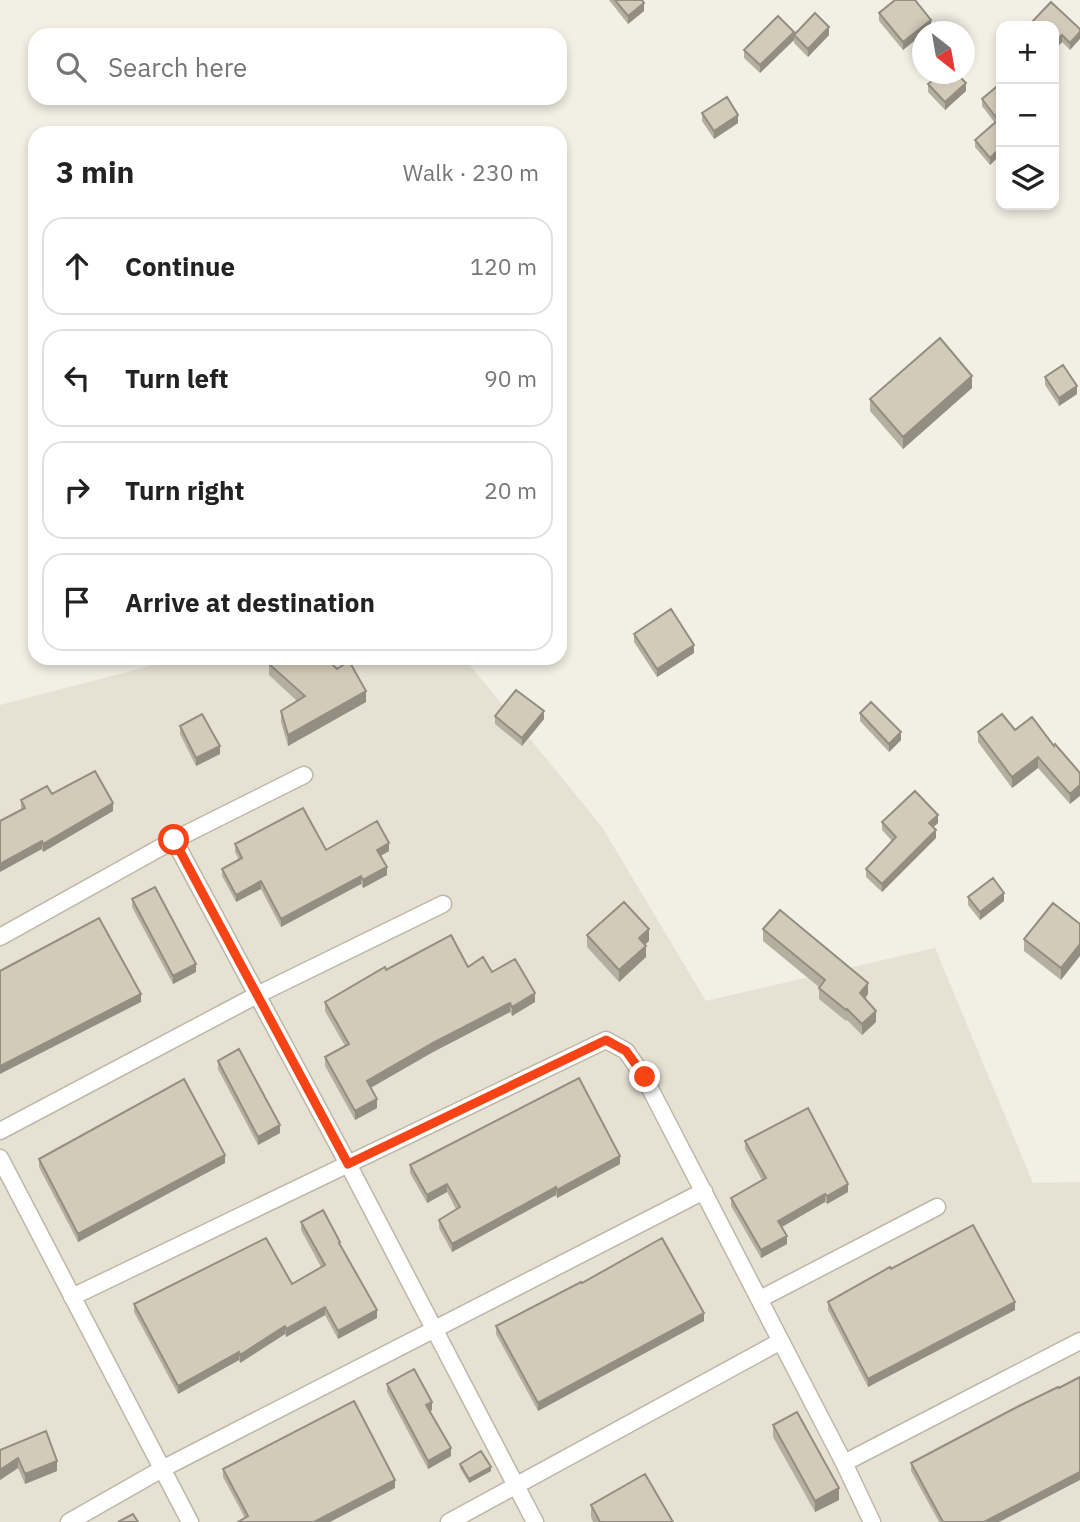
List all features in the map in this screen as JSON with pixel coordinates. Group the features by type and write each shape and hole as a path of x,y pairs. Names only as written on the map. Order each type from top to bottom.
{"street":[{"path":"0,937 174,840 304,775"},
{"path":"174,840 348,1164 534,1522"},
{"path":"0,1131 257,995 443,904"},
{"path":"72,1297 606,1040 626,1051 645,1077 872,1522"},
{"path":"0,1158 190,1522"},
{"path":"69,1522 162,1469 704,1191"},
{"path":"760,1299 937,1208"},
{"path":"449,1522 781,1341"},
{"path":"844,1463 1080,1341"}],"shaded area":[{"path":"154,665 470,665 602,827 706,1001 935,948 1033,1183 1080,1182 1080,1522 0,1522 0,705"}],"building":[{"path":"615,0 642,0 644,3 628,16"},
{"path":"895,0 915,0 931,20 912,21 912,35 903,42 879,13"},
{"path":"1051,2 1080,32 1070,43 1062,35 1059,38 1059,21 1033,21"},
{"path":"815,13 829,27 808,49 794,35"},
{"path":"778,16 794,32 760,65 744,50"},
{"path":"928,84 965,84 945,102"},
{"path":"996,87 996,117 982,99"},
{"path":"727,97 738,115 714,131 702,113"},
{"path":"996,122 996,152 990,158 975,140"},
{"path":"940,338 972,376 903,437 870,399"},
{"path":"1063,365 1077,386 1059,398 1045,377"},
{"path":"671,609 694,645 657,669 634,634"},
{"path":"270,665 333,665 337,669 343,665 351,665 366,691 288,735 281,711 305,696"},
{"path":"516,690 544,711 522,738 495,716"},
{"path":"871,702 901,732 889,744 860,713"},
{"path":"202,714 220,746 196,758 180,726"},
{"path":"1002,714 1015,730 1032,717 1054,746 1055,744 1080,773 1080,785 1070,794 1038,757 1012,777 978,732"},
{"path":"95,771 113,803 43,844 42,841 0,864 0,821 25,808 21,800 47,786 52,794"},
{"path":"915,791 938,815 929,823 936,830 882,884 866,869 896,837 882,822"},
{"path":"303,808 326,850 377,821 389,843 377,850 387,867 363,880 361,876 281,919 261,881 236,895 222,869 242,858 235,844"},
{"path":"993,878 1004,893 980,912 968,897"},
{"path":"155,887 196,964 173,976 132,899"},
{"path":"624,902 649,929 639,938 646,946 619,970 587,935"},
{"path":"1053,903 1080,924 1080,944 1061,968 1024,939"},
{"path":"780,910 868,983 860,993 876,1011 862,1024 819,988 825,980 763,929"},
{"path":"99,918 141,994 0,1066 0,971"},
{"path":"451,935 468,967 483,957 492,972 515,959 535,993 512,1007 510,1003 433,1043 367,1081 377,1099 355,1111 325,1057 349,1044 325,1002 385,967 386,970"},
{"path":"239,1049 280,1125 258,1137 218,1061"},
{"path":"579,1078 620,1156 557,1190 556,1187 452,1244 439,1220 460,1207 447,1184 427,1195 410,1165"},
{"path":"184,1079 225,1155 78,1234 39,1159"},
{"path":"808,1108 848,1184 778,1221 787,1236 761,1250 731,1198 766,1178 745,1141"},
{"path":"323,1210 377,1310 338,1331 325,1307 286,1329 285,1326 240,1355 239,1352 178,1386 134,1304 266,1238 292,1284 325,1265 301,1222"},
{"path":"973,1225 1015,1302 868,1379 828,1302"},
{"path":"662,1238 704,1313 538,1403 496,1326 582,1283"},
{"path":"414,1369 432,1402 426,1405 451,1448 428,1461 387,1384"},
{"path":"1080,1377 1080,1472 984,1522 943,1522 911,1463"},
{"path":"354,1401 395,1480 314,1522 238,1522 248,1516 223,1469"},
{"path":"797,1412 839,1488 815,1501 773,1425"},
{"path":"46,1431 57,1461 25,1474 18,1458 0,1470 0,1450"},
{"path":"481,1451 491,1467 469,1479 460,1464"},
{"path":"645,1474 673,1522 600,1522 591,1505"},
{"path":"133,1514 138,1522 118,1522"}],"route":[{"path":"174,840 348,1164 606,1040 626,1051 645,1077"}]}
